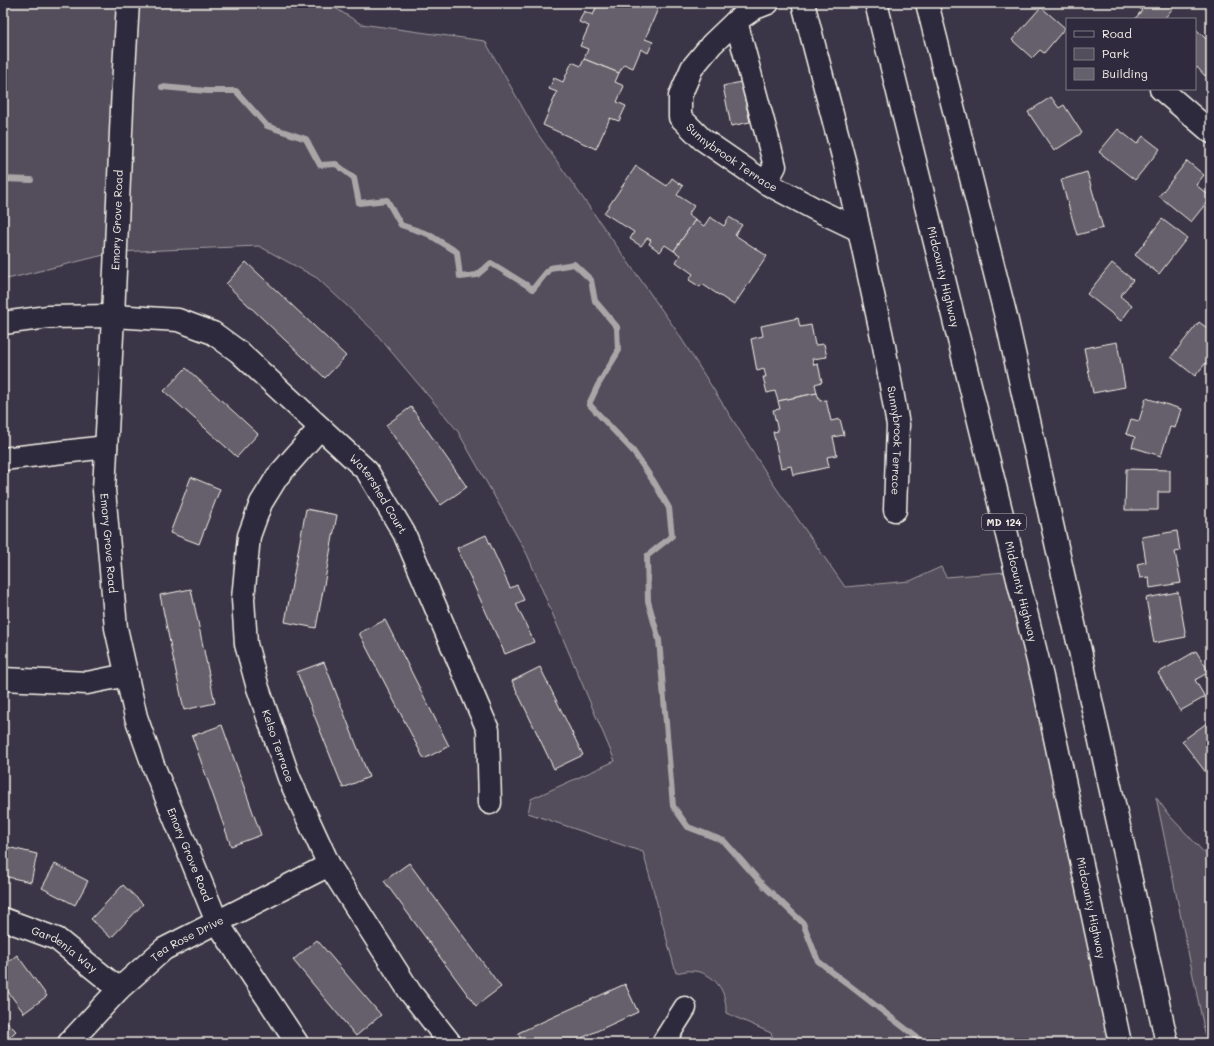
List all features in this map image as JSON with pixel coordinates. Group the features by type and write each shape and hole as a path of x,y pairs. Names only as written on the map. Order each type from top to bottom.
{"street":[{"name":"Emory Grove Road","path":"128,3 104,490 116,628 136,716 153,765 217,922 297,1043"},
{"name":"Sunnybrook Terrace","path":"768,3 755,8 736,21 712,44 692,68 680,96 680,117 702,139 766,183 815,210 859,230"},
{"name":"Sunnybrook Terrace","path":"802,3 845,164 884,346 898,425 895,510"},
{"name":"Midcounty Highway","path":"876,3 1042,677 1120,1043"},
{"path":"927,3 1006,317 1167,1043"},
{"path":"736,21 774,166 766,183"},
{"path":"1162,90 1211,132"},
{"name":"Watershed Court","path":"3,323 48,316 113,316 178,320 214,333 240,352 366,471 404,532 488,730 490,803"},
{"name":"Kelso Terrace","path":"320,428 277,477 261,503 249,536 243,599 246,644 258,688 289,778 329,865 410,992 450,1043"},
{"path":"3,458 106,447"},
{"path":"3,679 87,683 127,675"},
{"name":"Tea Rose Drive","path":"69,1043 119,989 164,949 329,865"},
{"name":"Gardenia Way","path":"3,919 57,939 119,989"},
{"path":"663,1043 685,1008"}],"green space":[{"path":"3,3 327,3 361,24 485,41 537,133 676,330 772,482 845,587 910,581 941,567 946,577 1017,571 1120,1043 775,1043 771,1033 726,1013 726,1003 721,989 709,976 703,973 690,971 676,973 643,852 528,813 531,799 615,761 527,554 457,430 373,330 317,278 259,246 116,252 3,280"},
{"path":"1156,797 1168,814 1211,860 1211,1043 1207,1043"}],"building":[{"path":"598,3 660,4 645,39 653,42 648,53 641,49 633,68 624,64 619,73 584,59 588,49 580,46 589,26 579,22 584,11 593,15"},
{"path":"1133,3 1177,3 1165,18 1136,18 1142,10"},
{"path":"1041,7 1065,28 1044,53 1040,50 1032,58 1012,40"},
{"path":"1196,29 1211,44 1211,69 1205,76 1197,67 1196,68"},
{"path":"584,59 619,73 615,82 624,86 617,102 626,106 619,121 610,118 596,149 543,125 557,92 549,89 554,78 563,82 572,62 581,66"},
{"path":"741,82 750,122 731,126 723,86"},
{"path":"1051,97 1059,108 1064,105 1082,133 1054,151 1028,112"},
{"path":"1118,129 1137,144 1143,136 1160,149 1135,180 1099,152"},
{"path":"1187,161 1204,175 1196,185 1211,197 1191,222 1159,196"},
{"path":"636,166 667,186 672,178 683,186 677,195 694,206 688,215 695,220 674,251 665,245 660,252 649,244 651,240 647,238 641,246 630,239 634,232 604,213"},
{"path":"1087,172 1103,228 1077,235 1061,180"},
{"path":"710,217 724,226 729,217 742,225 735,235 767,256 734,305 702,284 700,287 689,280 693,274 676,262 680,255 674,251 695,220 704,226"},
{"path":"1162,219 1187,238 1159,274 1135,255"},
{"path":"246,262 346,356 325,378 226,284"},
{"path":"1112,263 1133,280 1120,296 1132,306 1121,321 1087,294"},
{"path":"798,318 800,327 811,325 815,345 824,344 827,357 812,359 814,365 818,364 822,382 815,384 817,393 778,401 775,391 767,393 763,377 766,377 764,369 757,371 751,339 763,336 761,326"},
{"path":"1199,322 1211,331 1211,361 1209,359 1195,376 1171,357"},
{"path":"1117,342 1125,387 1093,393 1084,348"},
{"path":"186,368 258,434 237,457 164,391"},
{"path":"817,393 820,401 826,400 831,421 840,419 844,435 833,437 837,455 827,457 829,467 793,475 791,466 781,468 773,432 778,431 773,410 780,409 778,401"},
{"path":"1146,398 1181,409 1175,428 1170,427 1161,456 1132,447 1135,437 1126,434 1131,419 1139,421"},
{"path":"411,407 467,487 441,505 386,425"},
{"path":"1126,469 1170,470 1170,492 1158,492 1158,510 1125,510"},
{"path":"191,477 220,489 199,544 170,533"},
{"path":"306,509 337,515 316,628 285,622"},
{"path":"1177,531 1180,551 1175,552 1181,583 1150,588 1149,577 1140,578 1137,564 1146,562 1142,537"},
{"path":"486,535 510,588 517,585 524,600 516,604 534,642 505,654 457,548"},
{"path":"191,589 215,703 184,710 160,595"},
{"path":"1178,592 1186,637 1154,643 1146,598"},
{"path":"385,620 449,746 424,759 359,633"},
{"path":"1196,651 1209,672 1195,680 1205,697 1180,711 1158,673"},
{"path":"324,662 369,777 343,788 297,672"},
{"path":"540,667 583,755 554,769 512,681"},
{"path":"1211,720 1211,771 1207,774 1182,741"},
{"path":"222,725 261,835 231,846 192,736"},
{"path":"3,846 37,854 31,882 3,876"},
{"path":"409,863 501,987 476,1006 384,881"},
{"path":"55,864 88,881 75,905 42,888"},
{"path":"123,885 143,904 111,938 91,919"},
{"path":"317,940 381,1015 356,1036 293,960"},
{"path":"17,955 47,996 24,1013 3,985 3,966"},
{"path":"625,984 638,1012 571,1043 523,1043 518,1033"},
{"path":"3,1018 16,1031 4,1043 3,1043"}],"waterway":[{"path":"162,87 207,91 236,91 267,126 306,139 320,165 336,164 354,178 359,203 387,200 401,225 428,234 457,252 460,277 477,275 491,263 533,289 550,268 574,264 591,280 595,301 617,327 618,352 598,385 589,404 633,451 654,482 669,508 672,536 647,556 648,601 659,640 673,806 688,827 724,841 762,884 803,923 818,961 924,1043"},
{"path":"3,179 31,180"}]}
